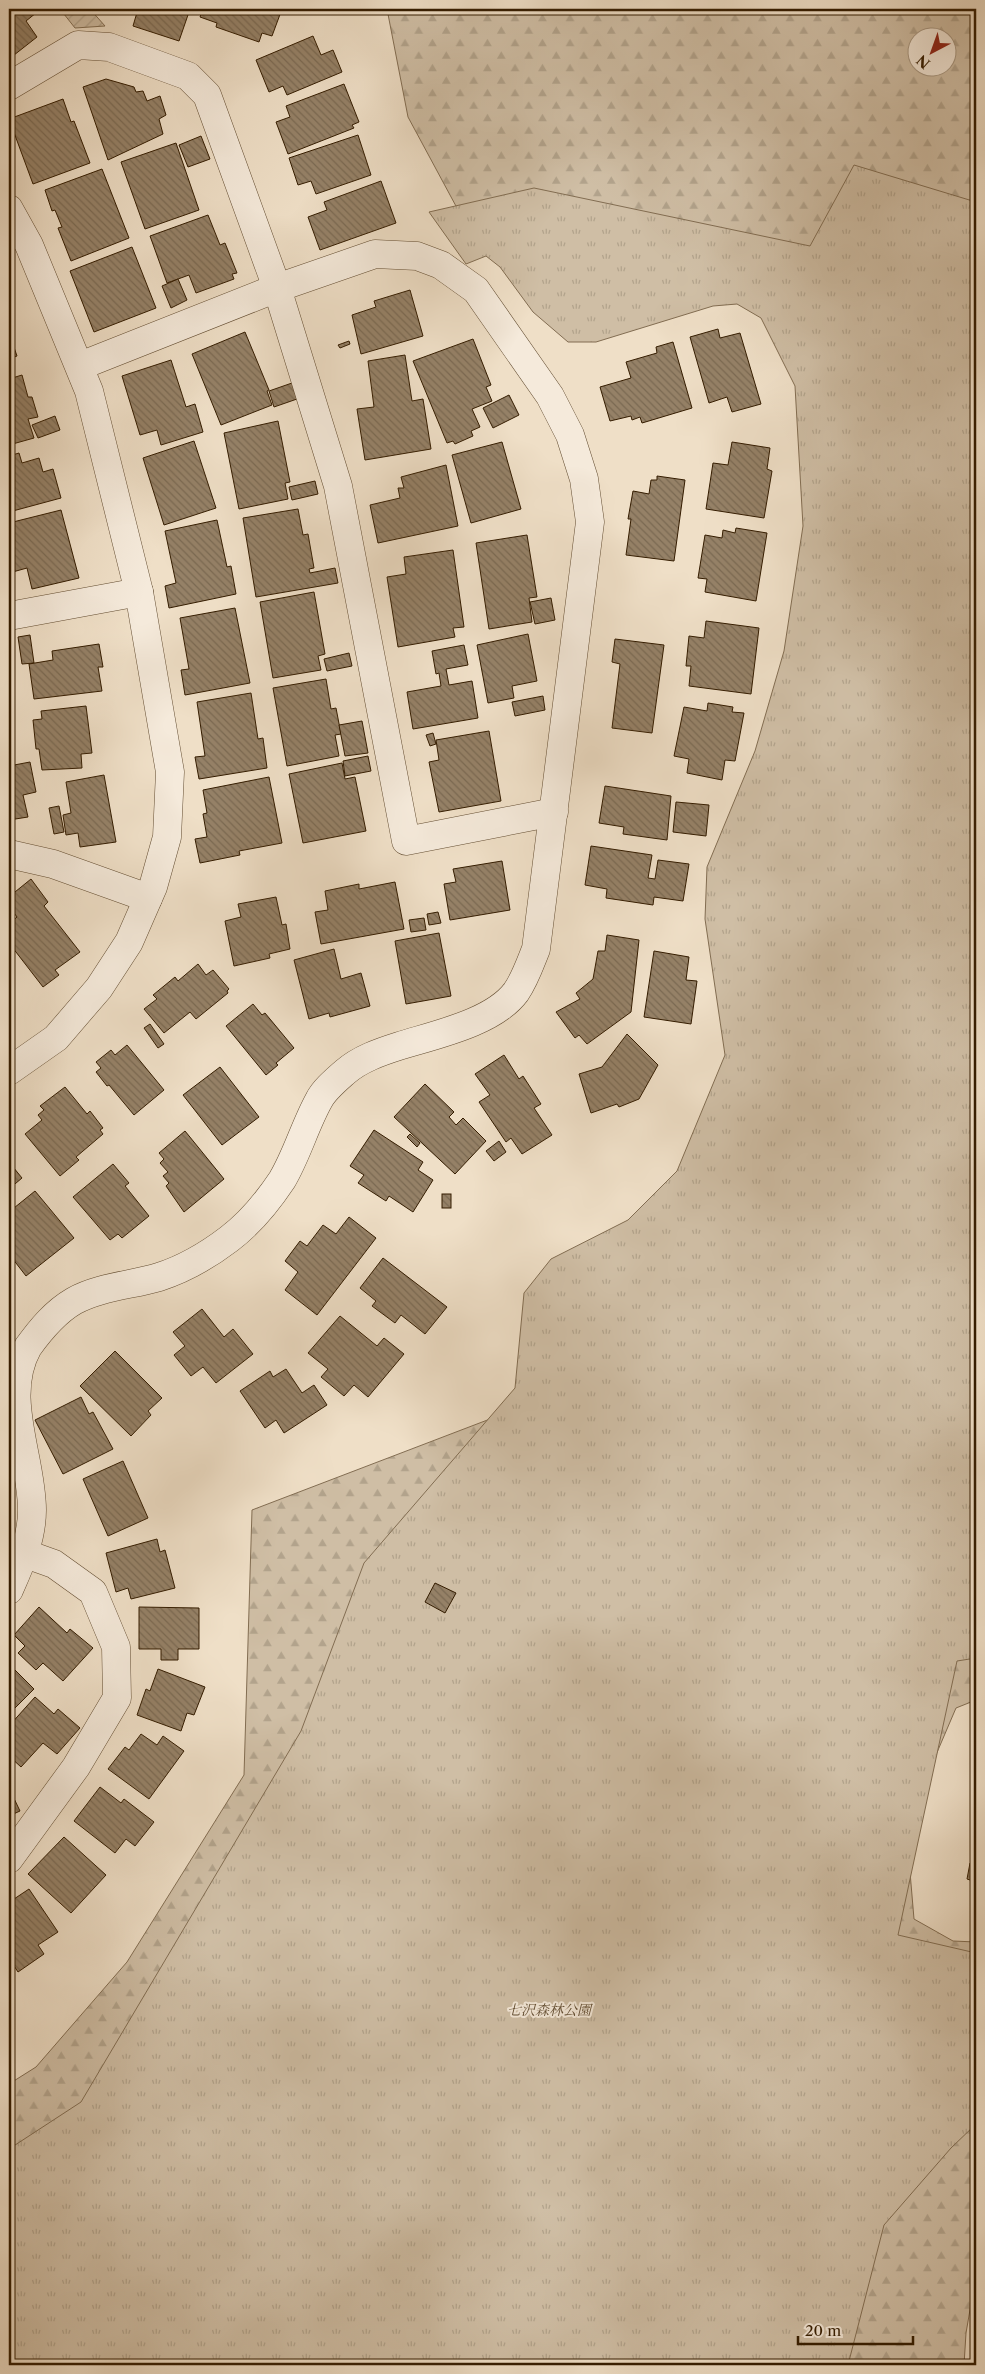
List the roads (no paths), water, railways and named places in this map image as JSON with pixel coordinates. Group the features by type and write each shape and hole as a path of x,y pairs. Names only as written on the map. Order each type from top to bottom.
{"street":[{"path":"9,86 78,46 109,47 188,76 207,95 277,288 338,486 406,841 554,812"},
{"path":"9,209 29,245 89,391 139,592 170,772 167,837 148,898 129,942 99,988 56,1038 9,1071"},
{"path":"9,1590 26,1554 32,1511 27,1474 13,1406 15,1376 26,1350 50,1319 75,1300 160,1276 199,1259 230,1238 255,1214 282,1180 320,1097 346,1071 372,1055 470,1023 491,1013 514,994 527,973 536,949 590,522 584,479 570,435 550,396 476,290 441,265 416,256 375,254 277,288 80,366"},
{"path":"9,616 139,592"},
{"path":"9,854 53,864 148,898"},
{"path":"9,1859 76,1767 117,1698 116,1646 93,1592 54,1564 26,1554"}],"park label":[{"name":"七沢森林公園","path":"549,2010"}]}
